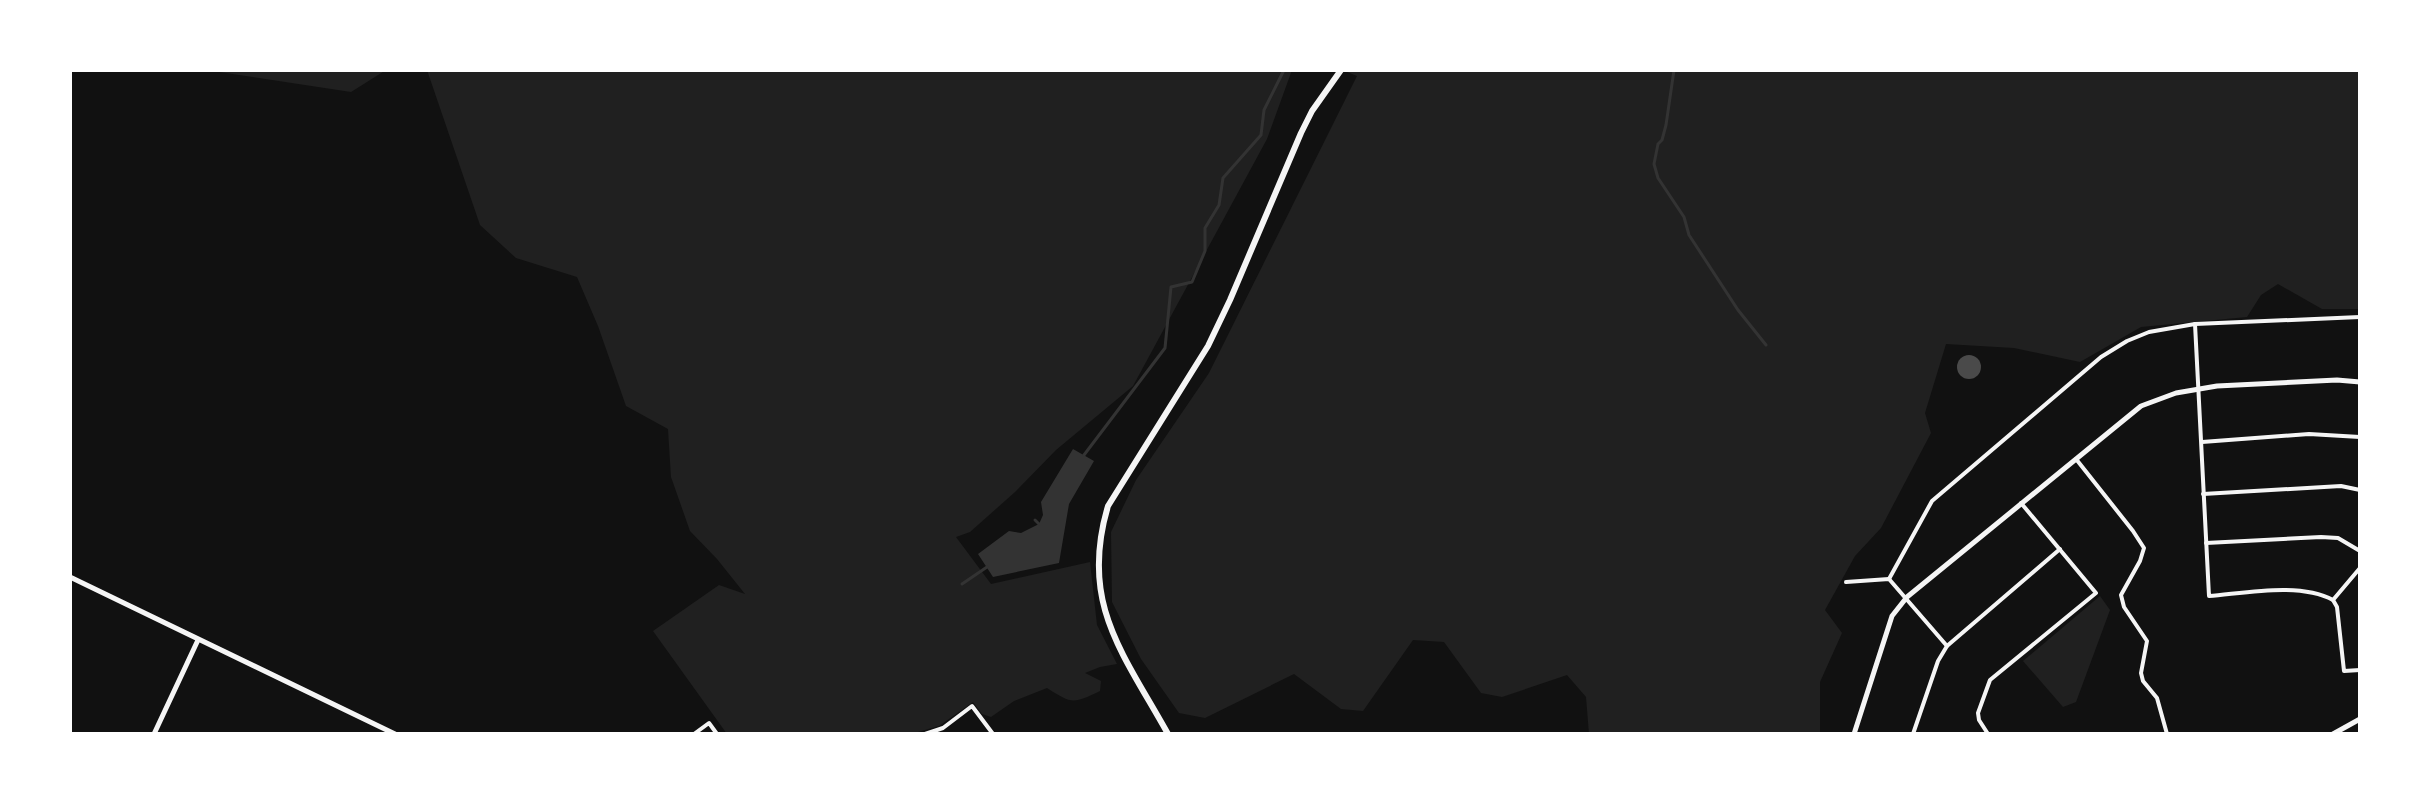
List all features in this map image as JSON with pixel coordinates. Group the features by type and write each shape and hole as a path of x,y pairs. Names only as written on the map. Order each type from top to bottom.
{"main road":[{"path":"1168,734 1137,680 1105,613 1098,578 1102,527 1108,506 1208,346 1301,133 1312,111 1341,70"}],"street":[{"path":"1889,579 1932,501 2101,357 2127,341 2149,332 2195,324 2360,317"},
{"path":"2195,324 2209,596 2294,590 2322,594 2333,600 2337,607 2344,671 2360,670"},
{"path":"1854,734 1892,616 1907,597 2141,406 2176,393 2198,389 2337,380 2360,382"},
{"path":"2202,442 2309,434 2360,437"},
{"path":"2076,459 2144,548 2121,595 2124,607 2147,641 2141,673 2143,681 2157,698 2167,734"},
{"path":"2203,494 2341,486 2360,490"},
{"path":"1988,734 1978,713 1990,680 2096,593 2021,503"},
{"path":"2206,543 2321,537 2338,538 2360,551"},
{"path":"1913,734 1938,661 1947,646 2060,549"},
{"path":"2333,600 2360,568"},
{"path":"70,577 395,734"},
{"path":"1846,582 1889,579 1947,646"},
{"path":"154,734 198,640"},
{"path":"925,734 943,728 972,706 993,734"},
{"path":"2333,734 2360,719"},
{"path":"694,734 709,723 717,734"}],"shaded area":[{"path":"206,70 386,70 351,92"},
{"path":"427,70 1292,70 1267,139 1133,386 1056,450 970,532 956,537 991,584 1090,562 1097,625 1117,664 1085,673 1101,681 1100,691 1073,700 1047,688 1014,701 991,717 982,714 973,702 939,726 911,734 727,734 653,631 719,585 745,594 690,531 671,477 668,429 626,406 577,277 516,258 480,225"},
{"path":"1342,70 2360,70 2360,309 2322,309 2278,284 2261,295 2247,317 2141,327 2080,362 2014,348 1946,344 1925,413 1931,433 1881,528 1855,556 1825,610 1842,633 1820,682 1820,734 1589,734 1586,697 1567,675 1502,697 1481,693 1444,642 1413,640 1363,711 1341,709 1294,674 1205,718 1179,713 1141,659 1112,602 1111,532 1136,480 1209,373 1357,76"},
{"path":"1073,449 1094,461 1069,504 1059,563 993,577 978,554 1009,531 1021,533 1039,524 1043,515 1041,502"},
{"path":"2100,596 2110,610 2076,702 2063,707 2023,661"}],"building":[{"path":"1969,355 1980,362 1981,367 1974,378 1969,379 1958,372 1957,367 1964,356"}],"waterway":[{"path":"1084,455 1165,348 1171,287 1192,282 1205,251 1205,228 1219,205 1223,178 1261,135 1264,110 1284,70"},
{"path":"1674,70 1666,125 1654,164 1658,178 1684,217 1689,235 1738,310 1766,345"},
{"path":"1035,520 1039,524"},
{"path":"962,584 987,567"}]}
